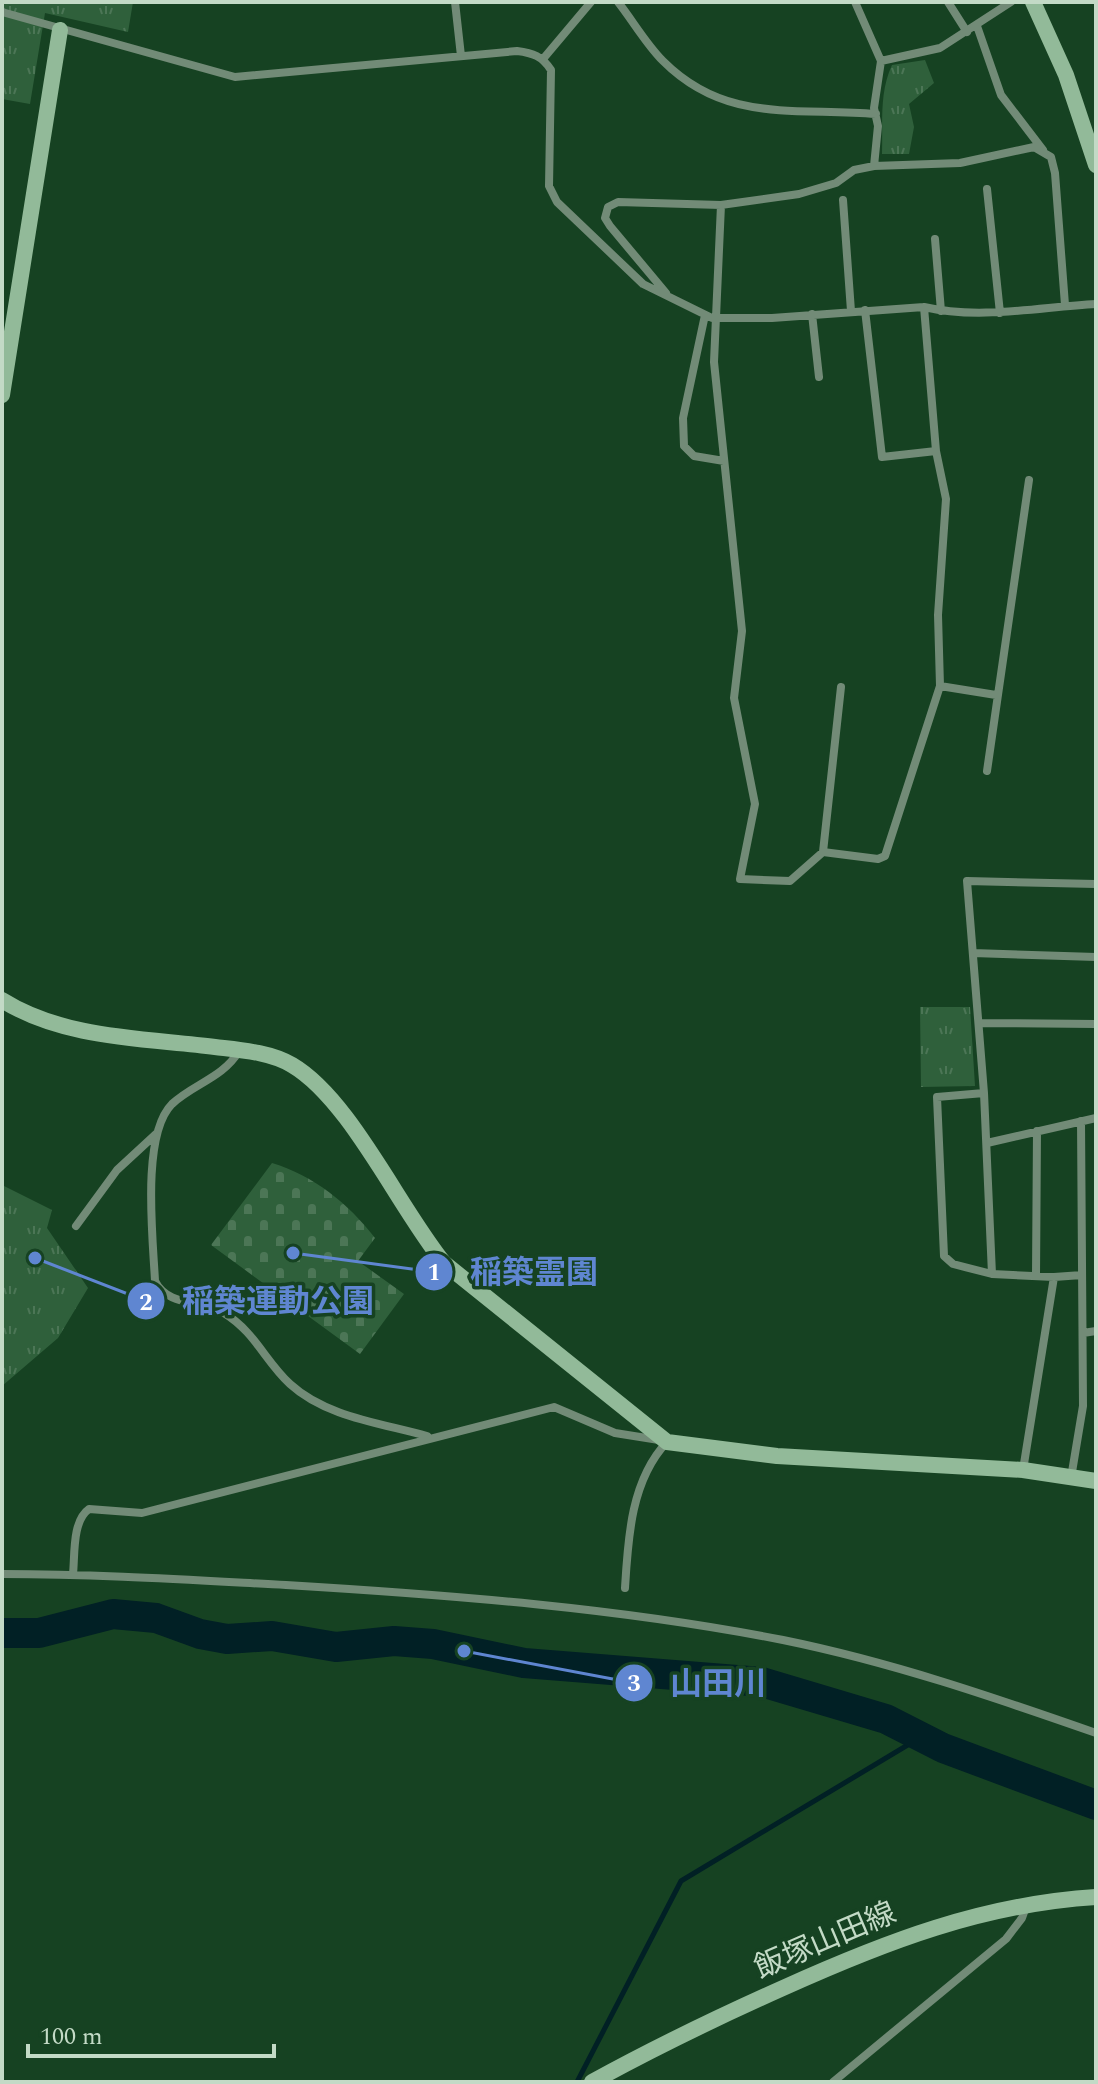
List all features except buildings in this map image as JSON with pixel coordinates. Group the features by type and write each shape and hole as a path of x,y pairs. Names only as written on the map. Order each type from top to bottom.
{"street":[{"path":"455,2 461,56"},
{"path":"543,59 591,2"},
{"path":"618,2 661,59 707,95 735,106 762,110 876,114"},
{"path":"855,2 881,61 874,166"},
{"path":"948,2 967,32"},
{"path":"881,61 940,48 1011,2"},
{"path":"1033,2 1066,75 1096,165"},
{"path":"2,12 235,77 517,51 543,59 551,70 553,86 549,186 557,202 643,284 709,316 924,307 941,311 1000,313 1096,304"},
{"path":"977,26 1001,95 1051,157 1055,173 1065,305"},
{"path":"2,395 60,30"},
{"path":"671,299 610,226 605,213 618,202 721,205 799,194 836,183 854,170 874,166 960,163 1034,147 1043,150"},
{"path":"987,189 1000,313"},
{"path":"843,200 851,311"},
{"path":"721,205 714,362 742,631 734,698 755,804 740,879 790,881 823,852 841,687"},
{"path":"935,239 941,311"},
{"path":"823,852 878,859 885,856 940,686 938,615 946,499 936,451 924,307"},
{"path":"865,310 882,457 936,451"},
{"path":"812,314 819,377"},
{"path":"709,316 683,418 684,446 694,456 724,461"},
{"path":"987,771 1029,480"},
{"path":"940,686 996,695"},
{"path":"992,1274 980,1023 967,881 1096,884"},
{"path":"973,953 1096,957"},
{"path":"2,1000 25,1015 64,1028 240,1050 291,1064 317,1084 338,1107 421,1235 444,1263 667,1442"},
{"path":"980,1023 1096,1024"},
{"path":"76,1226 117,1170 156,1134 170,1106 216,1076 233,1062 240,1050"},
{"path":"984,1093 937,1097 944,1256 953,1264 992,1274 1082,1275"},
{"path":"987,1143 1096,1118"},
{"path":"1071,1478 1083,1406 1081,1121"},
{"path":"1036,1276 1037,1131"},
{"path":"156,1134 155,1281 160,1292 220,1311 245,1327 288,1382 312,1402 430,1437"},
{"path":"1023,1470 1054,1277"},
{"path":"1083,1333 1096,1331"},
{"path":"73,1574 79,1524 82,1514 89,1509 142,1513 554,1407 615,1433 667,1442 777,1456 1023,1470 1096,1481"},
{"path":"625,1588 630,1518 650,1460 667,1442"},
{"path":"2,1574 73,1574 406,1591 665,1621 784,1641 903,1669 1096,1733"},
{"name":"飯塚山田線","path":"592,2082 730,2012 908,1934 1027,1903 1096,1897"},
{"path":"833,2082 1006,1939 1022,1918 1027,1903"}],"green space":[{"path":"2,2 133,2 128,32 45,13 30,104 2,99"},
{"path":"925,60 934,83 909,104 914,127 909,154 882,154 883,97 892,65"},
{"path":"920,1007 970,1007 975,1086 921,1087"},
{"path":"272,1163 316,1183 353,1213 375,1238 358,1261 404,1294 360,1354 211,1245"},
{"path":"2,1185 52,1210 47,1228 88,1288 58,1338 2,1386"}],"waterway":[{"path":"2,1633 39,1633 113,1614 156,1618 200,1634 227,1639 272,1636 336,1647 394,1641 433,1644 524,1663 762,1682 886,1719 943,1748 1096,1805"},
{"path":"577,2082 681,1881 921,1737"}],"place":[{"name":"稲築霊園","path":"293,1253"},
{"name":"稲築運動公園","path":"35,1258"},
{"name":"山田川","path":"464,1651"}]}
